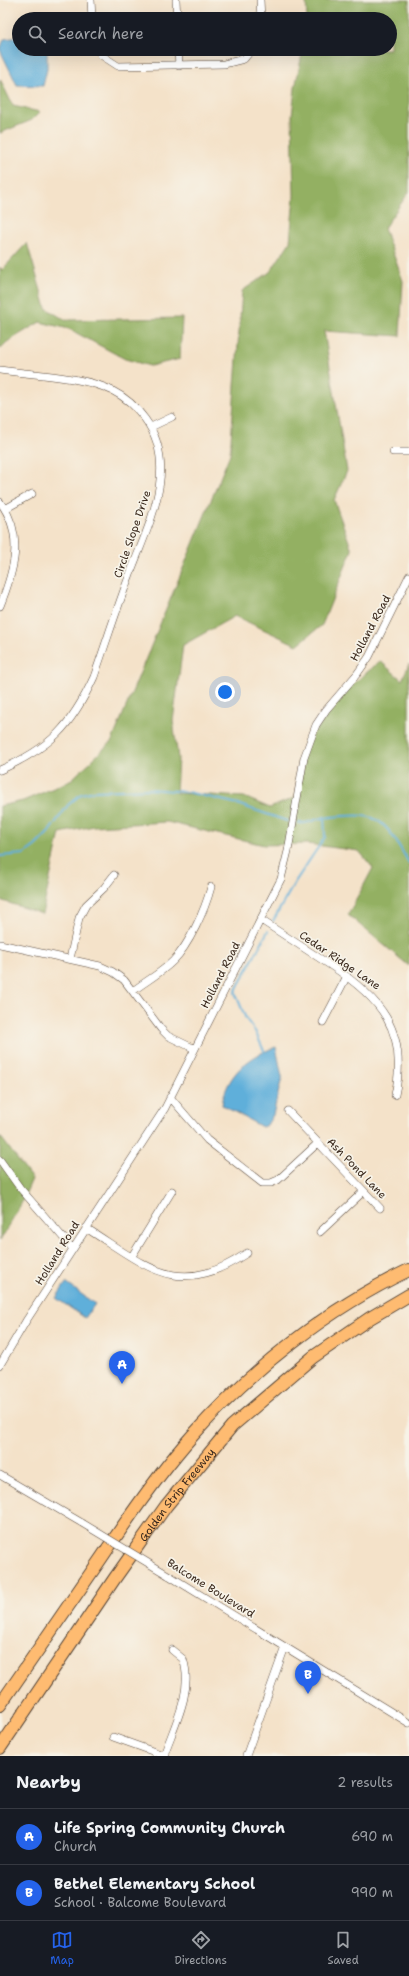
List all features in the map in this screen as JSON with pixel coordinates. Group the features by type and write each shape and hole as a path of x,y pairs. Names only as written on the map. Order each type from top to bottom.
{"highway":[{"path":"0,1705 152,1485 207,1420 241,1386 297,1340 354,1300 409,1270"},
{"name":"Golden Strip Freeway","path":"0,1748 115,1578 166,1506 232,1426 313,1357 376,1314 409,1295"}],"street":[{"path":"91,0 92,12"},
{"path":"176,0 177,12"},
{"path":"260,0 260,12"},
{"path":"101,56 118,66 224,64 244,59 246,56"},
{"path":"178,56 179,66"},
{"name":"Circle Slope Drive","path":"0,370 70,380 106,388 126,400 142,415 151,427 161,458 160,487 94,677 74,715 62,730 31,754 0,770"},
{"path":"151,427 172,417"},
{"path":"393,452 409,452"},
{"path":"5,509 32,494"},
{"path":"0,502 5,509 13,529 16,552 13,571 0,606"},
{"name":"Holland Road","path":"0,1365 86,1228 136,1154 170,1097 281,879 286,860 304,758 316,725 326,710 357,674 369,657 409,576"},
{"path":"70,959 79,918 86,905 104,888 114,875"},
{"path":"133,991 167,966 180,953 208,900 211,888"},
{"name":"Cedar Ridge Lane","path":"261,920 347,976 382,1002 400,1028"},
{"path":"0,944 100,966 113,972 124,980 168,1036 194,1049"},
{"path":"323,1022 347,976"},
{"path":"395,1095 404,1072 405,1044"},
{"path":"170,1097 207,1140 262,1183 270,1184 278,1180 318,1143"},
{"name":"Ash Pond Lane","path":"288,1111 380,1208"},
{"path":"0,1160 20,1188 73,1249"},
{"path":"132,1256 172,1191"},
{"path":"320,1232 364,1191"},
{"path":"86,1228 161,1272 189,1277 217,1271 247,1254"},
{"name":"Balcome Boulevard","path":"0,1475 168,1575 409,1723"},
{"path":"246,1756 285,1647"},
{"path":"113,1737 165,1756 186,1686 184,1662 180,1655 172,1650"}],"green space":[{"path":"306,0 409,0 409,192 384,228 403,281 400,336 324,331 347,471 334,500 352,550 322,625 297,645 235,616 183,645 173,721 178,758 176,793 244,797 270,808 296,797 306,743 342,694 380,661 402,680 409,664 409,966 348,915 373,868 359,851 307,844 264,845 167,822 94,826 60,833 42,914 0,900 0,806 23,801 70,781 112,741 230,454 242,291 270,272 290,242 294,196 292,116 295,88 302,56 397,56 397,12 307,12"},
{"path":"0,79 13,106 40,112 32,120 0,133"},
{"path":"27,243 46,308 65,320 182,318 180,359 150,366 125,359 69,329 40,322 7,342 0,349 0,267 2,270"},
{"path":"0,1136 32,1179 21,1204 0,1241"}],"water":[{"path":"12,38 12,56 47,56 47,69 43,86 17,85 0,50 4,39"},
{"path":"276,1047 282,1077 273,1115 267,1125 262,1127 222,1105 224,1094 228,1085 240,1068 248,1061"},
{"path":"66,1283 95,1304 85,1318 56,1298"}],"waterway":[{"path":"0,856 24,854 35,846 48,833 68,805 81,794 94,791 149,789 187,792 234,803 287,821"},
{"path":"299,823 305,823 320,818 342,816 367,817 376,820 392,834 409,863"},
{"path":"273,921 295,882 325,837 324,817"},
{"path":"264,1051 255,1031 246,1019 235,992 268,931"}],"place":[{"name":"Life Spring Community Church","path":"122,1384"},
{"name":"Bethel Elementary School","path":"308,1694"}]}
